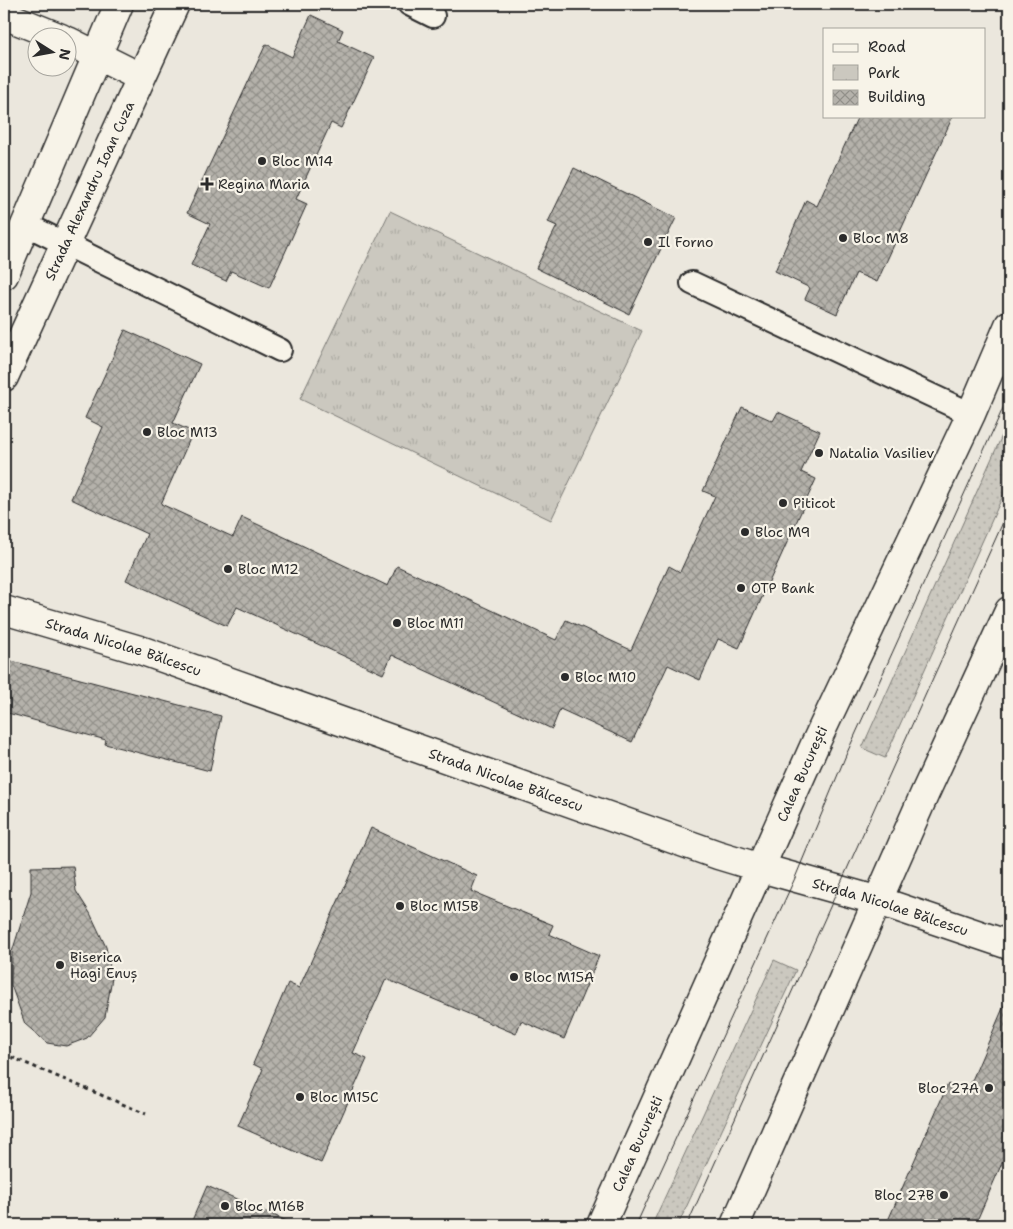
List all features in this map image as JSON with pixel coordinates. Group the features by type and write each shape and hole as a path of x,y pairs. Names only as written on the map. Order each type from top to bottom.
{"main road":[{"path":"4,275 119,4"},
{"name":"Strada Alexandru Ioan Cuza","path":"4,377 175,4"},
{"path":"4,15 36,28"},
{"path":"78,45 140,77"},
{"name":"Calea București","path":"600,1225 816,742 971,414 1009,325"},
{"name":"Strada Nicolae Bălcescu","path":"4,610 143,651 709,852 878,902 1009,945"},
{"path":"735,1225 925,793 1009,611"}],"lane":[{"path":"409,4 433,16"},
{"path":"25,224 280,350"},
{"path":"692,283 971,414"}],"path":[{"path":"4,1054 146,1114"}],"green space":[{"path":"390,211 642,331 551,520 300,399"},
{"path":"1009,420 1009,482 885,758 862,748"},
{"path":"774,960 796,970 678,1225 652,1225"}],"building":[{"name":"Bloc M14","path":"311,15 343,30 338,41 374,58 341,128 331,123 296,199 307,204 269,288 231,271 226,281 191,265 210,224 187,213 266,44 292,57"},
{"name":"Bloc M8","path":"857,118 952,118 877,282 856,273 837,314 805,299 810,288 775,271 806,200 817,206"},
{"path":"574,168 676,218 629,314 536,268 557,226 548,222"},
{"path":"125,330 200,364 173,423 193,432 161,504 233,537 242,517 388,586 397,566 556,640 566,620 631,650 669,566 680,572 715,496 703,491 742,407 773,421 778,412 820,431 801,472 816,479 739,648 718,639 700,680 668,665 632,742 560,709 552,729 392,655 383,674 237,607 227,626 126,580 147,534 71,499 103,427 85,418"},
{"path":"4,659 221,716 210,771 105,744 106,740 4,712"},
{"path":"371,828 477,876 471,891 553,925 549,934 599,956 564,1039 521,1021 516,1034 386,979 353,1053 367,1059 321,1163 238,1126 263,1069 253,1064 288,983 299,988"},
{"name":"Biserica Hagi Enuș","path":"73,866 76,891 90,913 106,947 112,978 105,1017 87,1038 66,1046 47,1043 25,1024 11,985 12,952 31,892 31,867"},
{"path":"1009,994 1009,1147 975,1225 886,1225 948,1084 967,1092"},
{"name":"Bloc M16B","path":"207,1186 296,1225 190,1225"}],"tram line":[{"path":"636,1225 795,878 846,755 1009,395"},
{"path":"687,1225 1009,509"}],"place":[{"name":"Bloc M14","path":"262,161"},
{"name":"Regina Maria","path":"207,184"},
{"name":"Bloc M8","path":"843,238"},
{"name":"Il Forno","path":"648,242"},
{"name":"Bloc M13","path":"147,432"},
{"name":"Natalia Vasiliev","path":"819,453"},
{"name":"Piticot","path":"783,503"},
{"name":"Bloc M9","path":"745,532"},
{"name":"Bloc M12","path":"228,569"},
{"name":"OTP Bank","path":"741,588"},
{"name":"Bloc M11","path":"397,623"},
{"name":"Bloc M10","path":"565,677"},
{"name":"Bloc M15B","path":"400,906"},
{"name":"Biserica Hagi Enuș","path":"60,965"},
{"name":"Bloc M15A","path":"514,977"},
{"name":"Bloc 27A","path":"989,1088"},
{"name":"Bloc M15C","path":"300,1097"},
{"name":"Bloc 27B","path":"944,1195"},
{"name":"Bloc M16B","path":"225,1206"}]}
